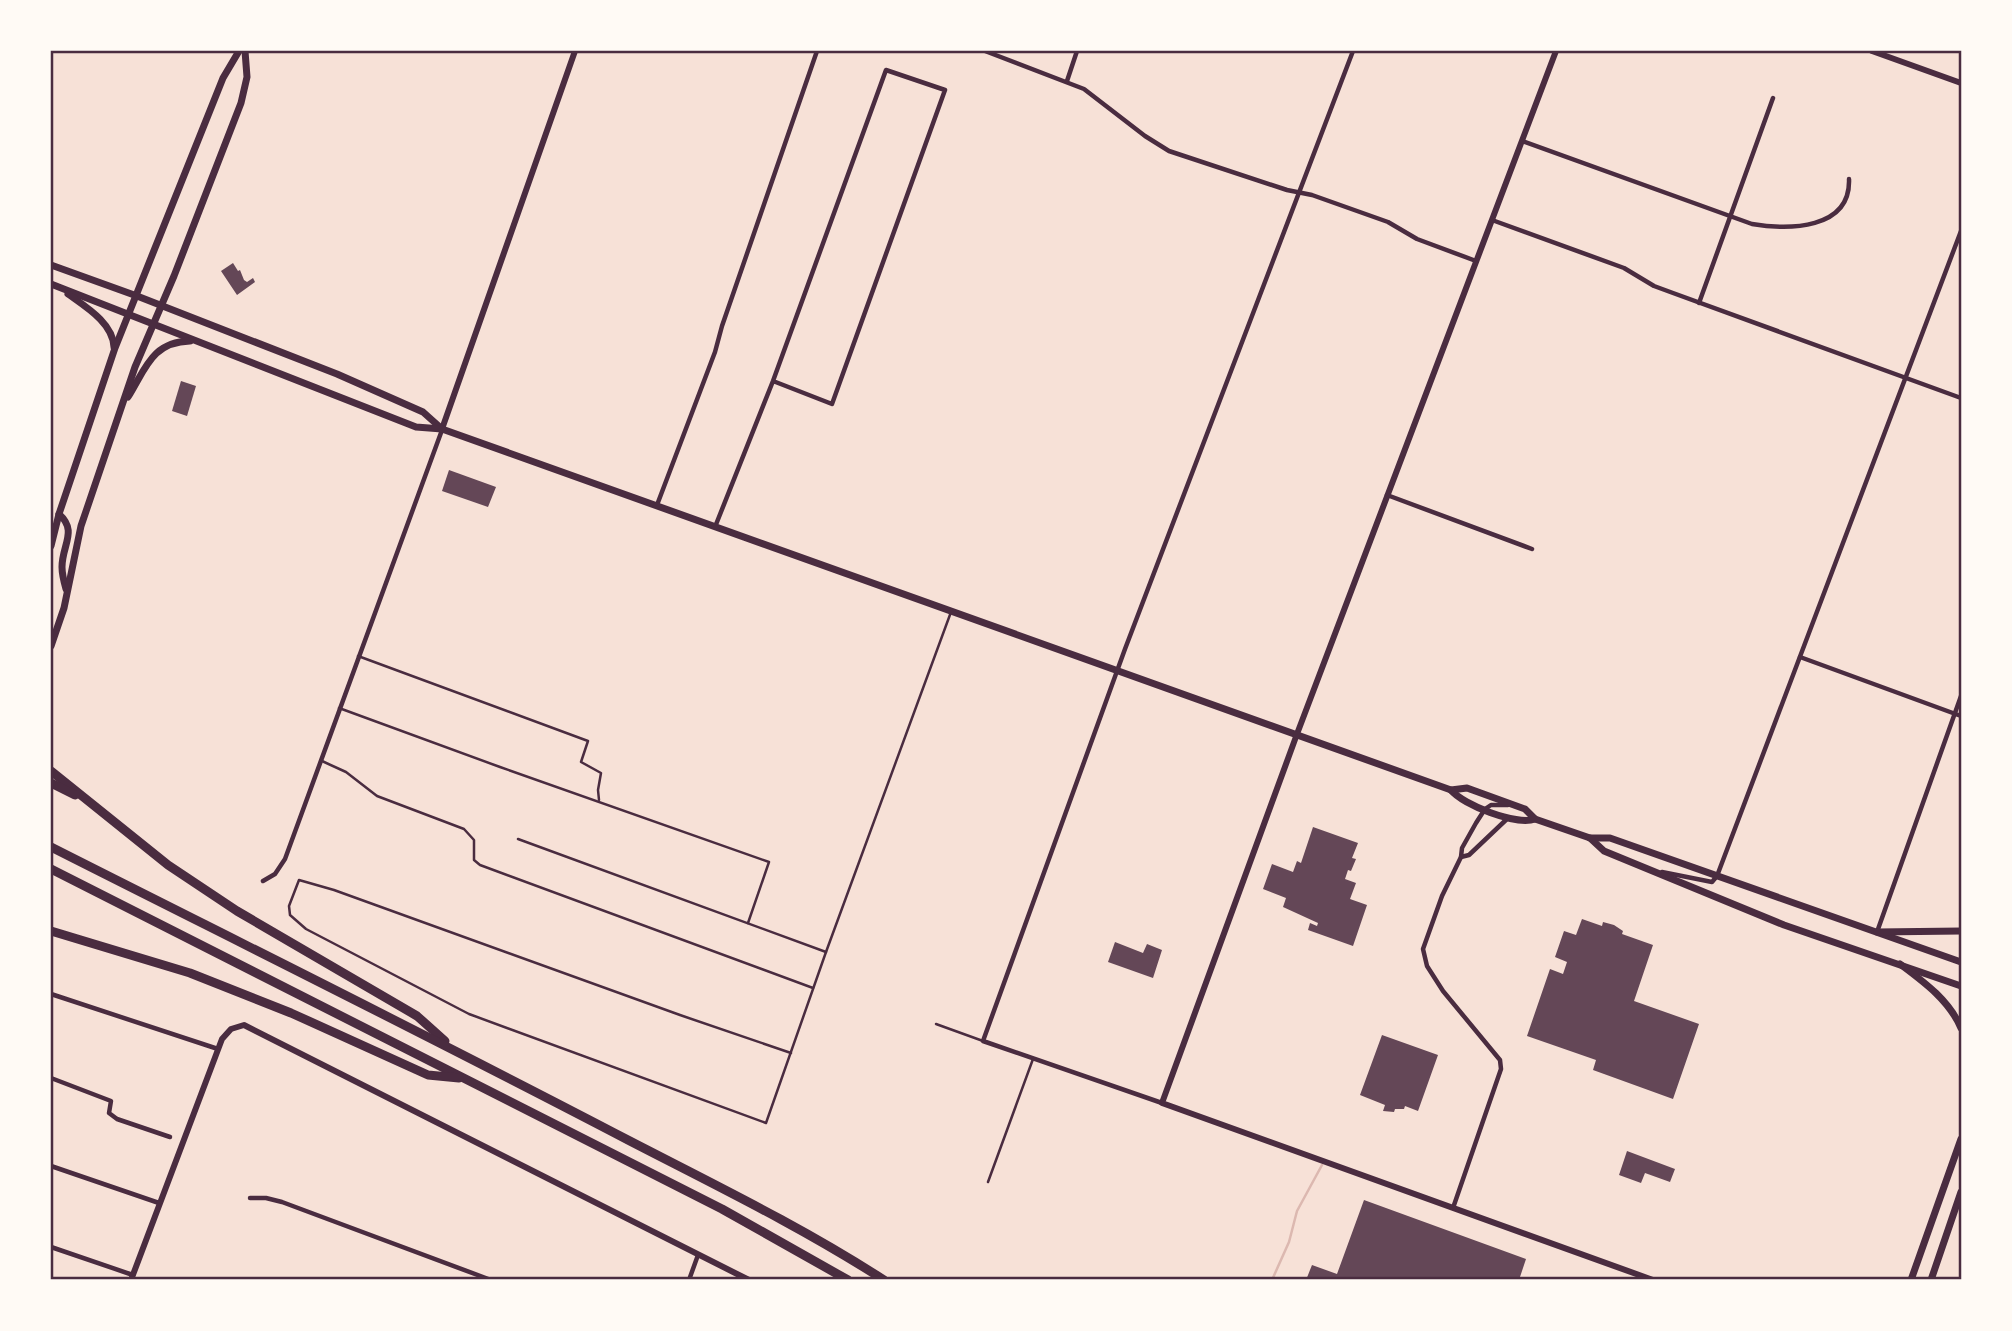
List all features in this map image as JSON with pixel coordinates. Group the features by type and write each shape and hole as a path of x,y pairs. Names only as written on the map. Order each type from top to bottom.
{"highway":[{"path":"51,771 136,840 187,877 237,911 417,1016 454,1049"},
{"path":"51,783 97,808"},
{"path":"51,847 454,1049 769,1212 884,1280"},
{"path":"51,869 742,1220 848,1280"},
{"path":"51,931 159,962 220,984 428,1075 464,1079"}],"main road":[{"path":"51,546 59,513 113,351 223,78 239,51"},
{"path":"51,646 67,593 81,526 121,408 241,103 247,77 246,51"},
{"path":"51,265 337,374 423,412 442,429"},
{"path":"51,285 416,428 442,429 1451,790 1467,788 1525,809 1535,819"},
{"path":"59,288 91,310 110,331 113,351"},
{"path":"121,408 158,352 170,343 194,341"},
{"path":"59,513 66,520 69,530 62,563 67,593"},
{"path":"1451,790 1461,801 1509,818 1518,821 1535,819 1590,838 1610,838 1961,961"},
{"path":"1590,838 1604,852 1784,925 1961,986"},
{"path":"1877,932 1961,931"},
{"path":"1900,964 1939,995 1961,1028"},
{"path":"1911,1280 1961,1139"},
{"path":"1931,1280 1961,1194"}],"street":[{"path":"263,881 275,874 285,859 442,429 575,51"},
{"path":"657,505 715,352 817,51"},
{"path":"985,51 1066,81 1100,99 1144,136 1170,151 1388,222 1417,239 1476,261"},
{"path":"1066,81 1077,51"},
{"path":"1353,51 1117,671 983,1041 1653,1280"},
{"path":"1162,1103 1297,734 1556,51"},
{"path":"1872,51 1961,83"},
{"path":"715,527 772,381 886,70 945,90 832,404 772,381"},
{"path":"1699,303 1773,98"},
{"path":"1522,141 1766,227 1816,224 1834,215 1847,198 1849,180"},
{"path":"1492,219 1624,268 1654,286 1961,398"},
{"path":"1651,870 1712,882 1717,876 1961,231"},
{"path":"1387,495 1532,549"},
{"path":"1800,657 1958,715"},
{"path":"1877,932 1958,715 1961,696"},
{"path":"1453,1208 1502,1072 1500,1060 1443,991 1427,966 1423,948 1442,896 1461,857 1462,848 1485,809 1491,805 1515,806"},
{"path":"1461,857 1469,855 1509,818"},
{"path":"51,994 218,1049"},
{"path":"51,1247 132,1277 222,1039 231,1029 244,1025 749,1280"},
{"path":"51,1078 111,1101 109,1113 117,1119 170,1137"},
{"path":"51,1166 159,1203"},
{"path":"250,1198 282,1202 491,1280"},
{"path":"689,1280 698,1255"}],"lane":[{"path":"791,1053 334,890 299,880 289,906 290,915 306,929 469,1014 766,1123 951,611"},
{"path":"358,656 588,741 581,762 601,773 599,802"},
{"path":"339,708 769,862 748,923"},
{"path":"320,761 346,772 377,796 464,829 474,839 474,859 480,865 813,988"},
{"path":"518,839 826,952"},
{"path":"936,1024 983,1041"},
{"path":"989,1182 1032,1059"}],"building":[{"path":"233,263 244,280 247,282 253,278 255,282 237,295 221,271"},
{"path":"181,381 196,386 187,416 172,411"},
{"path":"449,470 496,487 488,507 442,491"},
{"path":"1313,827 1358,843 1352,858 1356,859 1345,879 1356,883 1350,899 1367,905 1353,946 1308,930 1310,923 1317,926 1318,923 1283,907 1286,898 1263,889 1272,864 1293,872 1297,861 1301,863"},
{"path":"1582,919 1602,926 1603,922 1614,925 1623,931 1622,934 1653,945 1634,1001 1699,1024 1673,1099 1593,1070 1596,1060 1527,1036 1550,969 1563,974 1567,962 1555,957 1564,931 1576,935"},
{"path":"1115,942 1143,953 1147,944 1162,950 1153,978 1108,962"},
{"path":"1382,1035 1438,1055 1418,1111 1405,1106 1404,1109 1395,1109 1394,1112 1383,1111 1385,1105 1360,1095"},
{"path":"1627,1151 1675,1169 1670,1182 1645,1173 1641,1183 1619,1175"},
{"path":"1364,1200 1526,1259 1519,1280 1306,1280 1312,1265 1337,1274"}],"waterway":[{"path":"1272,1280 1289,1242 1297,1211 1322,1165"}]}
